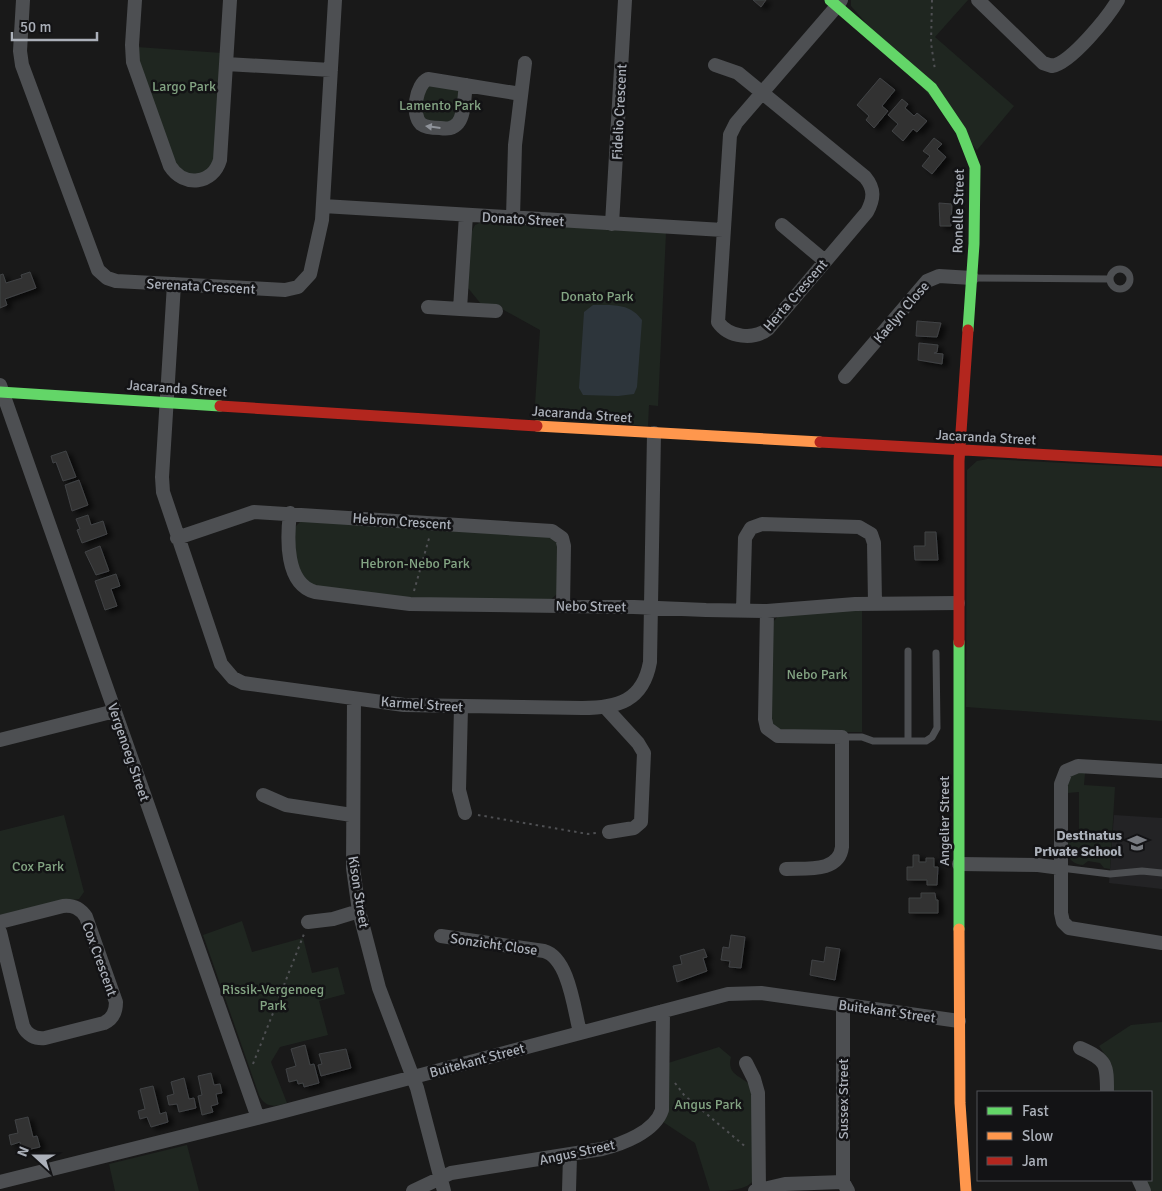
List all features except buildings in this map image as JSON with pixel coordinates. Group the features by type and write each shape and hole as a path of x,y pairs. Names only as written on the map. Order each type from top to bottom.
{"street":[{"name":"Serenata Crescent","path":"23,0 20,50 22,65 95,265 103,275 112,280 285,290 298,287 307,278 312,268 323,206 335,0"},
{"path":"135,0 132,50 134,68 170,166 176,175 185,180 196,181 206,178 218,165 230,0"},
{"name":"Fidelio Crescent","path":"612,224 626,0"},
{"path":"981,1 1043,64 1052,66 1071,56 1108,15 1118,0"},
{"name":"Ronelle Street","path":"836,2 932,88 961,131 975,167 972,278 960,451"},
{"name":"Herta Crescent","path":"763,93 870,183 873,196 871,205 825,261 762,333 756,336 732,334 722,328 718,322 730,135 736,123 763,93 836,2"},
{"path":"513,218 514,145 525,63"},
{"path":"226,64 331,70"},
{"path":"715,65 734,70 763,93"},
{"path":"466,85 521,94"},
{"name":"Donato Street","path":"323,206 723,230"},
{"path":"460,309 466,215"},
{"path":"782,225 825,261"},
{"name":"Kaelyn Close","path":"845,377 927,281 939,276 972,278"},
{"name":"Karmel Street","path":"174,284 162,484 177,538 222,664 229,674 238,681 404,706 606,708 630,698 646,678 650,662 654,433"},
{"path":"428,307 496,311"},
{"name":"Jacaranda Street","path":"1,389 166,403 960,451 1162,461"},
{"name":"Vergenoeg Street","path":"1,389 258,1118"},
{"name":"Angelier Street","path":"960,451 958,603 959,1021 960,1103 966,1191"},
{"name":"Hebron Crescent","path":"177,538 250,512 290,513 556,533 562,538 564,546 563,606"},
{"name":"Nebo Street","path":"290,513 288,548 296,576 306,588 315,592 410,604 743,610 876,603 958,603"},
{"path":"743,610 746,538 751,528 762,524 859,527 868,531 874,543 876,603"},
{"path":"767,610 765,719 767,728 778,736 842,737 842,847 840,856 831,865 786,869"},
{"name":"Kison Street","path":"354,699 353,868 359,911 379,988 412,1077 443,1184"},
{"path":"461,707 459,790 465,813"},
{"path":"606,708 638,743 644,757 641,822 634,828 609,832"},
{"path":"0,740 114,711"},
{"path":"1162,771 1078,766 1066,771 1061,784 1062,918 1069,928 1162,943"},
{"path":"263,795 286,805 352,815"},
{"path":"959,864 1038,865 1061,868"},
{"name":"Cox Crescent","path":"0,922 63,906 80,909 86,917 116,1002 111,1018 104,1024 45,1038 36,1038 28,1034 23,1026 0,932"},
{"path":"308,922 333,919 359,911"},
{"name":"Sonzicht Close","path":"441,936 544,951 552,954 562,966 580,1032"},
{"name":"Buitekant Street","path":"0,1182 258,1118 580,1032 742,992 959,1021"},
{"name":"Sussex Street","path":"843,1005 845,1187"},
{"name":"Angus Street","path":"413,1191 443,1184 451,1174 570,1156 615,1146 655,1123 662,1110 663,1011"},
{"path":"1080,1048 1097,1056 1105,1065 1107,1091"},
{"path":"746,1063 758,1093 757,1190 785,1184 845,1187"},
{"path":"569,1191 570,1156"}],"lane":[{"path":"972,278 1110,279"},
{"path":"908,652 908,741"},
{"path":"842,737 862,737 873,741 926,741 932,737 936,732 936,653"},
{"path":"1061,868 1110,874 1142,871 1162,873"}],"path":[{"path":"932,0 931,43 936,76 932,88"},
{"path":"410,604 433,523"},
{"path":"465,813 588,834 609,832"},
{"path":"246,1083 303,938"},
{"path":"662,1066 684,1095 758,1158"}],"shaded area":[{"path":"593,305 620,306 632,310 642,320 637,387 634,394 618,396 583,395 579,388 584,312"},
{"name":"Destinatus Private School","path":"1114,815 1162,818 1162,889 1109,883"}],"green space":[{"path":"851,0 968,0 935,37 1014,106 977,150 851,6"},
{"name":"Largo Park","path":"137,47 222,53 215,159 205,173 188,175 176,166 139,65"},
{"name":"Lamento Park","path":"425,84 460,90 455,123 428,124 420,114"},
{"name":"Donato Park","path":"482,222 666,233 658,406 649,405 648,426 534,419 540,330 502,309 502,306 481,304 468,288 471,233 475,225"},
{"path":"988,459 1162,468 1162,721 966,707 967,470 977,461"},
{"name":"Hebron-Nebo Park","path":"301,521 551,536 558,541 557,594 550,600 420,600 316,588 303,578 293,550 295,527"},
{"name":"Nebo Park","path":"862,609 862,732 781,732 770,722 773,622 779,615"},
{"path":"1074,772 1085,773 1084,785 1115,787 1110,869 1104,868 1100,863 1088,861 1083,865 1078,864 1069,857 1068,840 1079,840 1079,792 1067,793 1066,782"},
{"name":"Cox Park","path":"64,815 84,892 79,899 0,916 0,831"},
{"name":"Rissik-Vergenoeg Park","path":"242,921 252,952 303,938 312,973 338,967 345,994 319,1001 328,1035 280,1047 271,1062 287,1103 278,1105 267,1104 259,1095 203,935"},
{"path":"1162,1022 1162,1191 1149,1191 1145,1181 1152,1181 1152,1091 1112,1091 1112,1065 1099,1046 1131,1025"},
{"name":"Angus Park","path":"719,1047 731,1057 730,1064 733,1072 752,1088 753,1181 740,1189 710,1191 695,1143 663,1122 668,1063"},
{"path":"187,1145 199,1191 115,1191 109,1164"}],"traffic: fast":[{"path":"830,0 932,88 961,131 975,167 974,244 968,330"},
{"path":"0,392 220,406"},
{"path":"959,642 959,929"}],"traffic: slow":[{"path":"537,426 820,442"},
{"path":"959,929 960,1103 966,1191"}],"traffic: jam":[{"path":"959,642 959,461 968,330"},
{"path":"220,406 537,426"},
{"path":"820,442 1162,461"}],"place":[{"name":"Destinatus Private School","path":"1137,843"}]}
